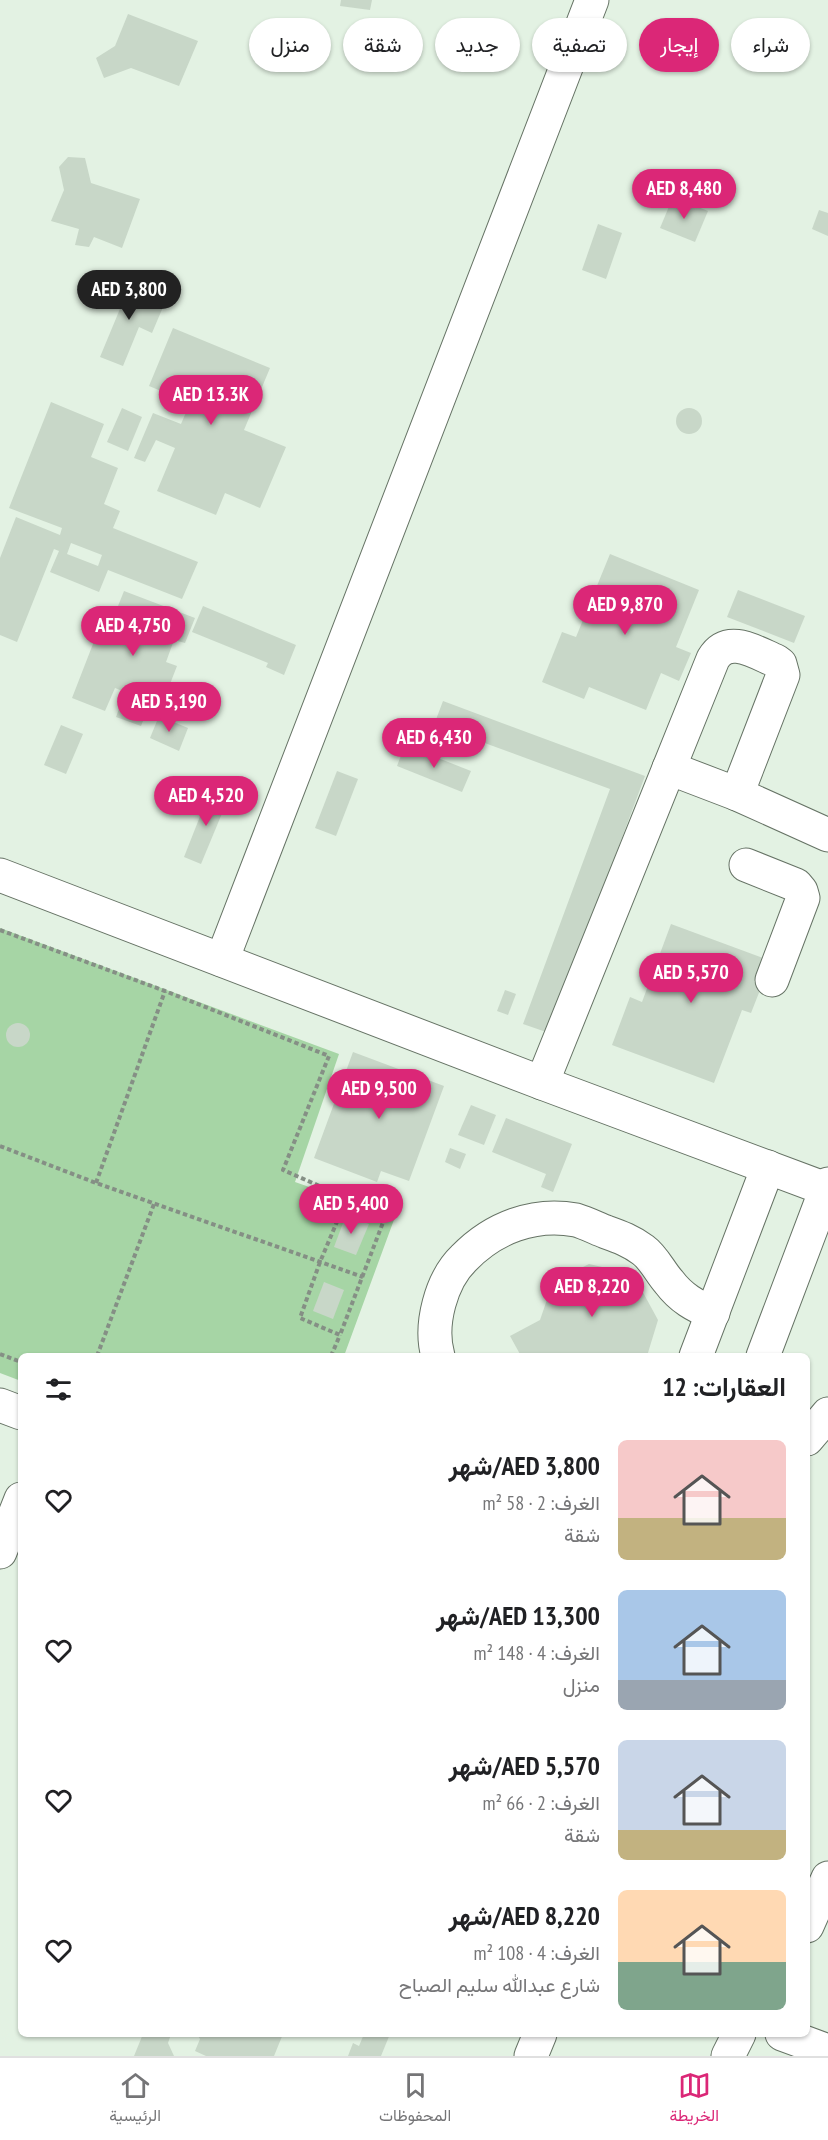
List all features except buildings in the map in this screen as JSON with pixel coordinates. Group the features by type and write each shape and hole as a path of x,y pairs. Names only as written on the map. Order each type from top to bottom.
{"street":[{"path":"222,960 592,0"},
{"path":"542,1083 713,659 724,647 740,646 776,661 780,664 783,675 737,794"},
{"path":"669,768 737,794 828,834"},
{"path":"746,865 796,885 803,898 815,905 772,980"},
{"path":"0,875 542,1083 768,1167 827,1186 764,1353"},
{"path":"697,1353 768,1167"},
{"path":"437,1353 436,1317 445,1286 462,1259 485,1238 504,1228 545,1218 577,1221 627,1239 645,1251 681,1296 696,1307 713,1313"},
{"path":"0,1405 18,1412"},
{"path":"810,1435 828,1414"},
{"path":"0,1552 18,1507"},
{"path":"810,1919 828,1878"},
{"path":"531,2056 539,2037"},
{"path":"728,2056 738,2037"},
{"path":"790,2037 828,2051"}],"path":[{"path":"0,930 165,991 328,1056 283,1170 347,1198 387,1212 332,1353"},
{"path":"96,1183 165,991"},
{"path":"0,1146 96,1183 363,1277"},
{"path":"340,1335 300,1318 320,1262 347,1198"},
{"path":"97,1353 154,1203"},
{"path":"0,1354 18,1361"}],"green space":[{"path":"0,928 339,1054 295,1182 395,1217 345,1353 18,1353 18,1380 0,1373"}]}
